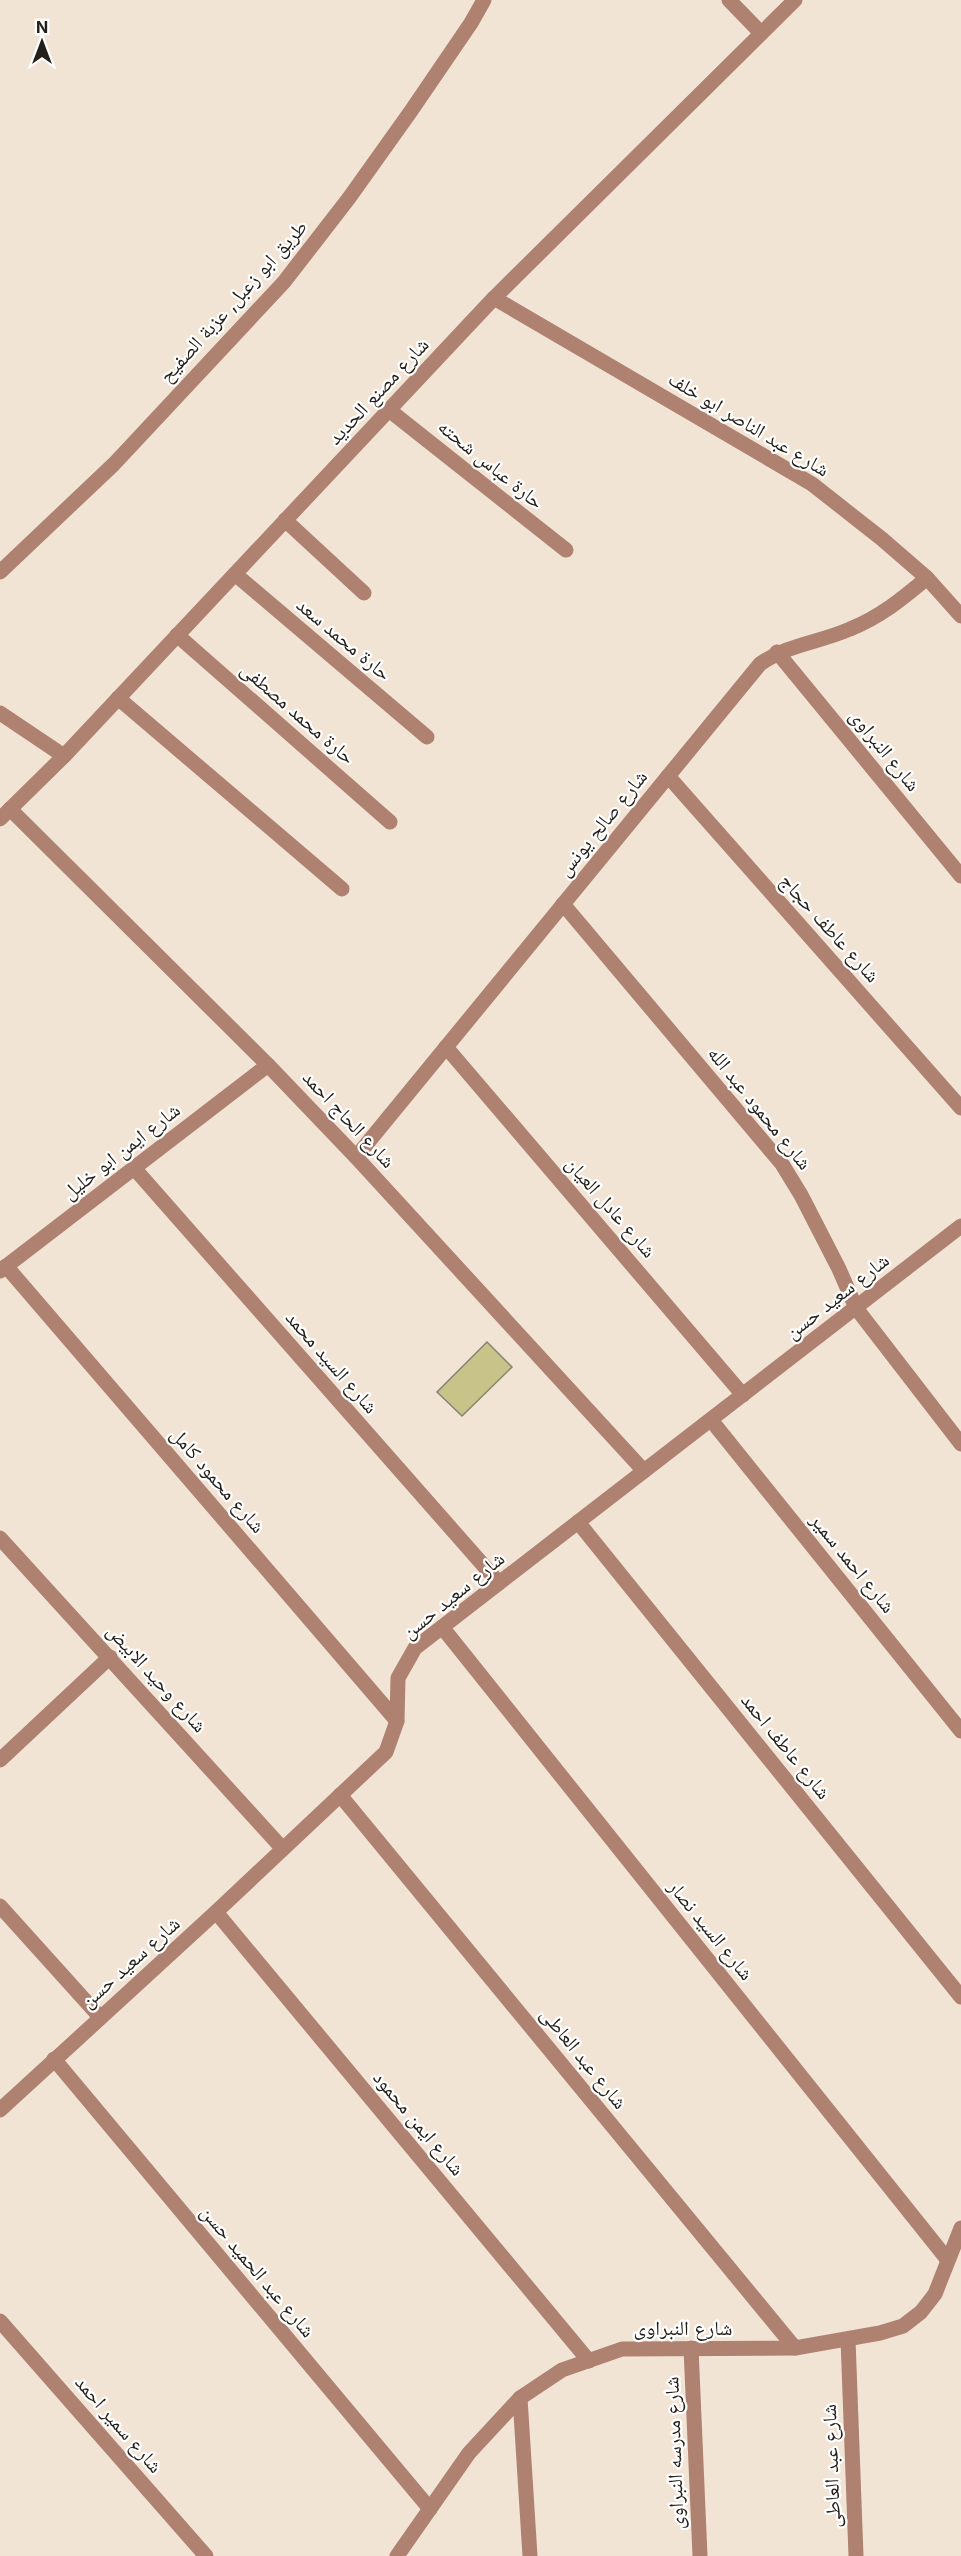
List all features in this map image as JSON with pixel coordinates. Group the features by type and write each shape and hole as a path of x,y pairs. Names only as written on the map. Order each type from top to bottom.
{"street":[{"name":"طريق ابو زعبل, عزبة الصفيح","path":"0,573 114,464 284,282 349,198 411,111 484,0"},
{"path":"729,0 761,33"},
{"name":"شارع مصنع الحديد","path":"5,814 64,756 494,298 795,0"},
{"name":"شارع عبد الناصر ابو خلف","path":"494,298 812,484 927,578 961,616"},
{"name":"حارة عباس شحته","path":"389,410 566,550"},
{"path":"285,520 364,593"},
{"name":"حارة محمد سعد","path":"235,574 427,737"},
{"name":"شارع صالح يونس","path":"356,1157 760,664 777,652 849,630 890,610 927,578"},
{"name":"حارة محمد مصطفى","path":"177,635 390,822"},
{"name":"شارع النبراوى","path":"777,652 961,876"},
{"path":"118,698 342,889"},
{"path":"0,713 64,756"},
{"name":"شارع عاطف حجاج","path":"668,776 961,1108"},
{"name":"شارع الحاج احمد","path":"5,814 268,1065 356,1157 644,1471"},
{"name":"شارع محمود عبد الله","path":"563,904 782,1164 801,1195 856,1308 961,1444"},
{"name":"شارع عادل العيان","path":"446,1047 743,1395"},
{"name":"شارع ايمن ابو خليل","path":"3,1268 268,1065"},
{"name":"شارع السيد محمد","path":"134,1168 499,1583"},
{"name":"شارع سعيد حسن","path":"0,2110 386,1752 397,1720 398,1678 415,1648 961,1226"},
{"name":"شارع محمود كامل","path":"3,1268 397,1720"},
{"name":"شارع احمد سمير","path":"711,1420 961,1731"},
{"name":"شارع عاطف احمد","path":"578,1522 961,1997"},
{"name":"شارع وحيد الابيض","path":"0,1538 282,1848"},
{"name":"شارع السيد نصار","path":"442,1627 948,2259"},
{"path":"0,1760 110,1657"},
{"name":"شارع عبد العاطى","path":"340,1795 795,2348"},
{"path":"0,1906 100,2017"},
{"name":"شارع ايمن محمود","path":"216,1912 589,2361"},
{"name":"شارع عبد الحميد حسن","path":"54,2059 430,2509"},
{"name":"شارع النبراوى","path":"397,2556 469,2453 520,2398 562,2370 622,2349 795,2348 880,2334 903,2326 921,2312 935,2294 961,2228"},
{"name":"شارع سمير احمد","path":"0,2320 207,2556"},
{"name":"شارع عبد العاطى","path":"848,2339 856,2556"},
{"name":"شارع مدرسه النبراوى","path":"691,2348 700,2556"},
{"path":"520,2398 530,2556"}],"building":[{"path":"487,1342 512,1367 462,1416 437,1392"}]}
